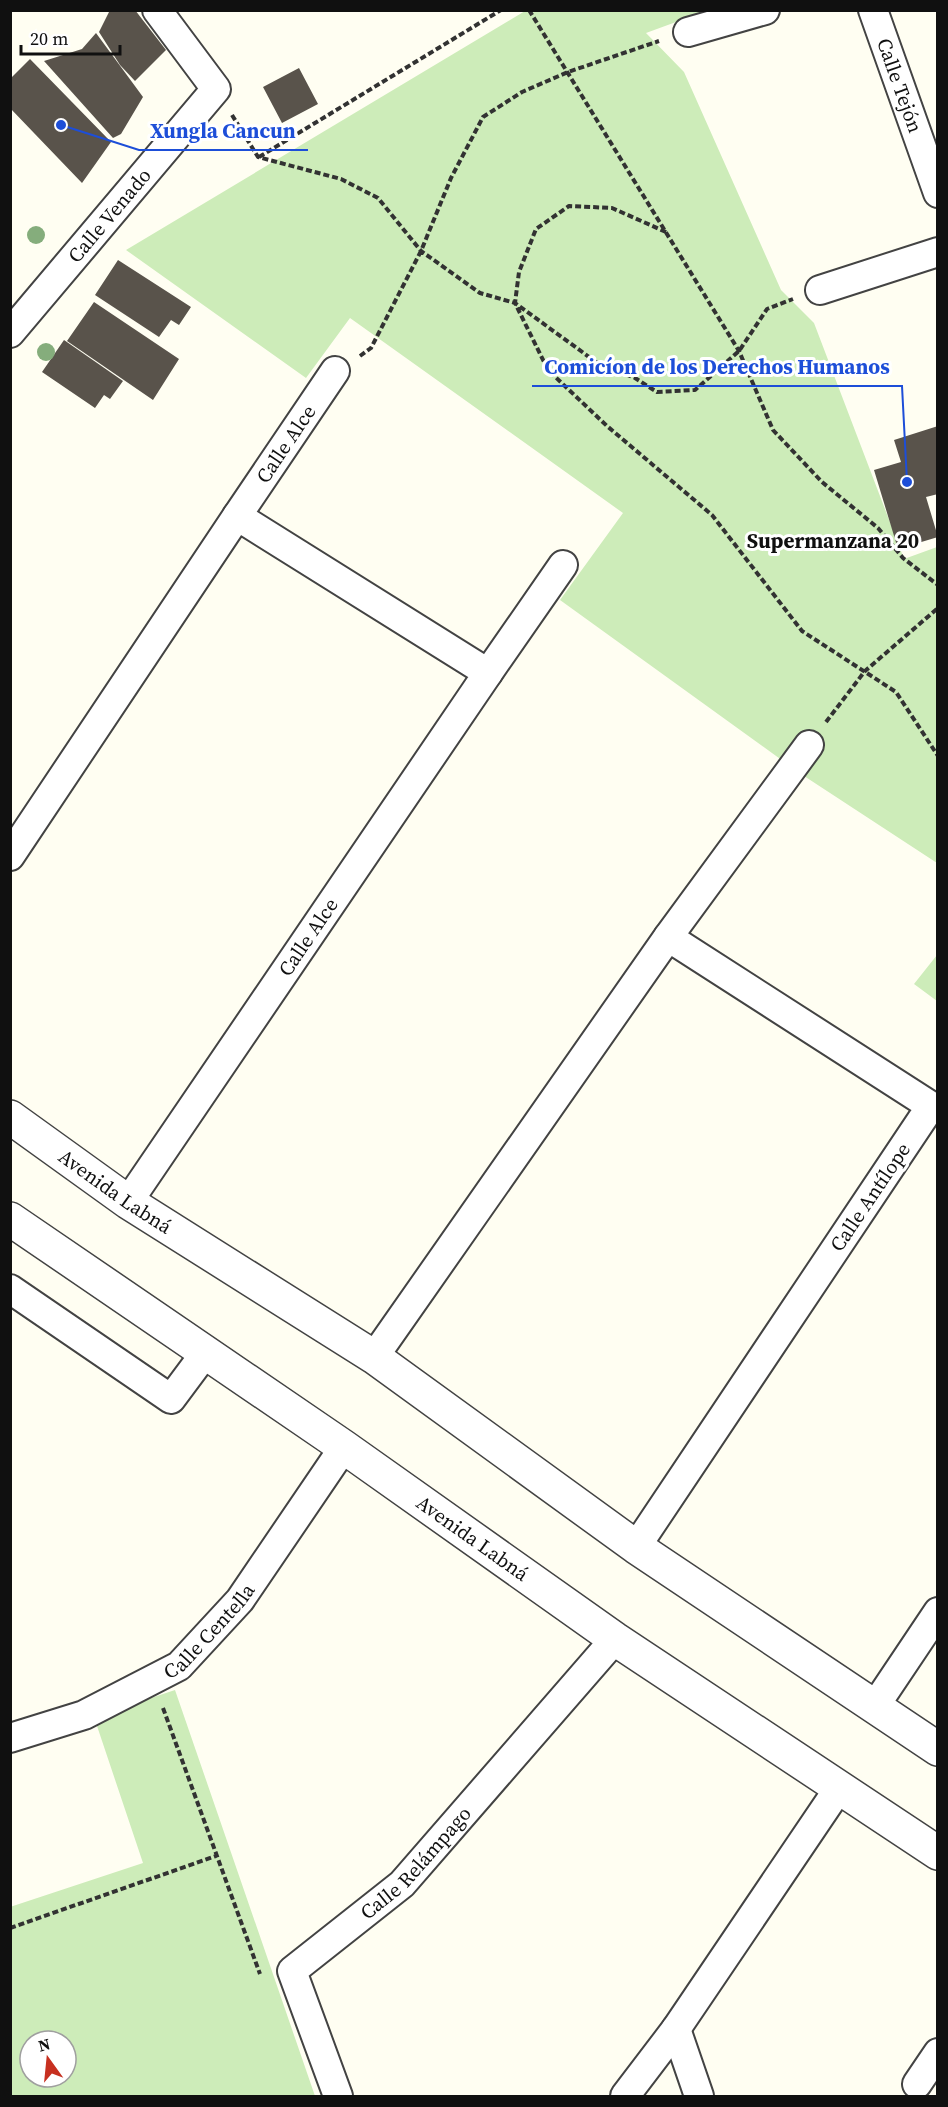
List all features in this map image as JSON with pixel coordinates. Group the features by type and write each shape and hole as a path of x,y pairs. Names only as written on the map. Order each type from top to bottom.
{"street":[{"path":"157,10 216,89"},
{"path":"688,32 765,10"},
{"name":"Calle Tejón","path":"873,10 938,192"},
{"name":"Calle Venado","path":"10,333 216,89"},
{"path":"820,290 938,252"},
{"name":"Calle Alce","path":"10,856 335,371"},
{"path":"237,516 488,673"},
{"name":"Calle Alce","path":"128,1202 563,565"},
{"path":"374,1357 668,937 809,744"},
{"name":"Calle Antílope","path":"636,1547 931,1106 668,937"},
{"name":"Avenida Labná","path":"10,1117 128,1202 374,1357 636,1547 938,1749"},
{"name":"Avenida Labná","path":"10,1219 344,1447 615,1639 938,1853"},
{"path":"10,1289 171,1399 206,1352"},
{"name":"Calle Centella","path":"10,1738 84,1715 179,1666 240,1600 344,1447"},
{"path":"875,1706 938,1612"},
{"name":"Calle Relámpago","path":"338,2097 292,1971 402,1884 615,1639"},
{"path":"625,2097 676,2029 839,1788"},
{"path":"676,2029 699,2097"},
{"path":"917,2084 938,2053"}],"path":[{"path":"258,157 501,10"},
{"path":"529,10 739,351 773,430 822,482 878,528 903,558 938,585"},
{"path":"335,371 371,348 421,251 451,178 483,117 522,92 568,72 688,32"},
{"path":"216,89 258,157 341,179 378,198 421,251 480,293 515,303 596,362 635,378 657,392 694,390 739,351 767,309 820,290"},
{"path":"666,232 612,208 569,206 536,229 519,272 515,303 548,370 607,426 712,515 802,631 896,692 938,756"},
{"path":"809,744 865,671 938,608"},
{"path":"10,1928 216,1856 153,1679"}],"green space":[{"path":"525,11 706,11 646,33 684,72 781,290 814,323 904,559 937,547 937,863 801,774 560,600 623,513 350,318 306,378 126,250"},
{"path":"937,955 937,1001 914,984"},
{"path":"175,1690 315,2096 11,2096 10,1907 143,1863 94,1717"}],"building":[{"path":"110,10 135,10 166,50 135,81 120,65 99,32"},
{"path":"96,33 143,97 121,134 113,138 44,61 82,49"},
{"path":"30,59 111,142 82,183 10,108 10,79"},
{"path":"299,68 318,104 282,123 263,87"},
{"path":"118,260 191,307 179,325 171,320 159,337 95,295"},
{"path":"94,302 179,359 153,400 67,341"},
{"path":"64,340 123,381 110,399 104,395 95,408 42,372"},
{"path":"938,426 938,494 926,497 938,537 898,549 874,470 901,462 894,440"}],"place":[{"name":"Xungla Cancun","path":"61,125"},
{"name":"Comicíon de los Derechos Humanos","path":"907,482"}],"district":[{"name":"Supermanzana 20","path":"833,540"}]}
